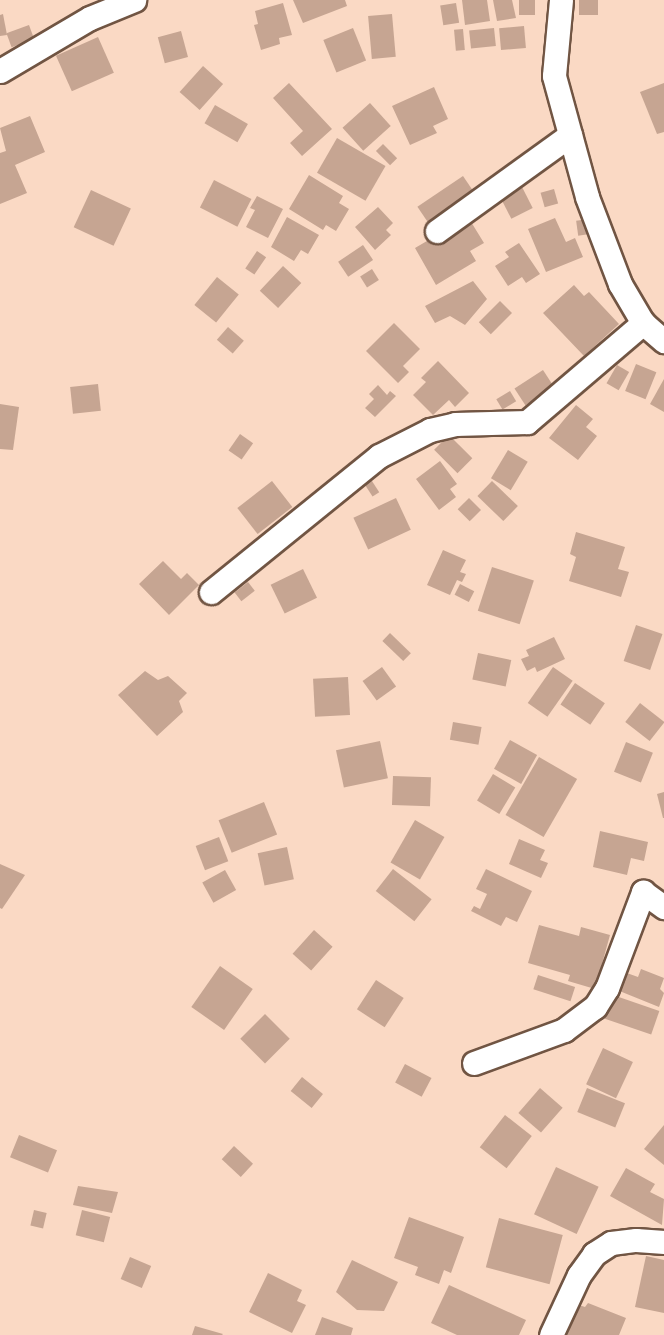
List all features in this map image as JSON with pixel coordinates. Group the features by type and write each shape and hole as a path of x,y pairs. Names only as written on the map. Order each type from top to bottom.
{"street":[{"path":"0,71 90,18 134,0"},
{"path":"561,0 554,76 586,197 620,284 643,323 664,341"},
{"path":"437,231 570,135"},
{"path":"211,592 379,456 430,430 456,424 527,422 643,323"},
{"path":"474,1063 564,1030 594,1007 607,988 643,892 664,907"},
{"path":"551,1335 579,1275 594,1254 611,1243 636,1240 664,1242"}],"building":[{"path":"293,0 345,0 347,6 303,23"},
{"path":"462,0 487,0 490,21 465,25"},
{"path":"493,0 512,0 516,18 497,21"},
{"path":"519,0 535,0 535,15 519,15"},
{"path":"579,0 598,0 598,15 579,15"},
{"path":"283,3 292,35 279,38 280,44 261,50 254,25 258,24 255,11"},
{"path":"456,3 459,23 443,25 440,6"},
{"path":"3,14 7,35 0,36 0,15"},
{"path":"392,14 396,57 372,59 368,16"},
{"path":"29,25 34,39 12,47 6,33"},
{"path":"524,26 526,48 501,50 499,28"},
{"path":"353,28 366,60 336,72 323,40"},
{"path":"494,28 496,46 471,49 469,31"},
{"path":"463,29 465,50 456,51 454,30"},
{"path":"181,31 188,57 165,63 158,37"},
{"path":"98,37 114,73 72,91 56,56"},
{"path":"203,66 223,84 200,110 180,92"},
{"path":"289,83 332,129 302,156 290,143 303,131 273,98"},
{"path":"664,83 664,132 657,134 640,92"},
{"path":"434,87 448,119 433,126 437,133 410,145 392,106"},
{"path":"370,103 391,126 363,151 343,128"},
{"path":"215,105 248,124 237,142 204,123"},
{"path":"30,116 45,152 15,165 27,193 0,204 0,153 6,151 0,128"},
{"path":"337,138 385,166 365,201 317,173"},
{"path":"383,144 397,158 390,165 376,151"},
{"path":"309,175 343,196 339,203 349,209 336,231 326,225 323,230 289,209"},
{"path":"463,176 476,195 430,226 417,207"},
{"path":"214,180 251,199 237,227 200,208"},
{"path":"520,183 533,208 511,219 499,194"},
{"path":"554,189 558,203 545,207 541,193"},
{"path":"91,190 131,209 114,246 74,227"},
{"path":"257,196 283,209 268,238 246,227 255,210 250,208"},
{"path":"378,207 393,223 386,230 391,235 375,250 355,227"},
{"path":"287,217 319,235 308,254 301,250 294,261 271,247"},
{"path":"468,217 484,243 470,251 476,261 436,285 415,248"},
{"path":"555,218 566,242 575,238 583,257 546,272 528,229"},
{"path":"589,219 591,234 578,236 576,221"},
{"path":"519,243 540,274 526,283 522,277 508,286 495,266 509,257 505,252"},
{"path":"363,245 373,260 348,277 338,262"},
{"path":"257,251 266,257 254,275 245,268"},
{"path":"283,266 301,283 278,308 260,291"},
{"path":"372,269 379,280 367,287 360,276"},
{"path":"217,277 239,295 216,323 194,305"},
{"path":"473,281 487,299 465,325 450,316 435,323 425,306"},
{"path":"574,285 584,296 589,292 619,324 584,356 543,313"},
{"path":"500,301 512,313 491,334 479,322"},
{"path":"394,323 420,349 403,366 409,372 398,383 366,351"},
{"path":"228,327 244,341 233,354 217,340"},
{"path":"438,361 469,393 455,407 449,400 433,415 413,395 426,382 421,378"},
{"path":"636,364 656,372 646,399 625,391"},
{"path":"617,365 629,372 619,390 606,383"},
{"path":"543,370 554,387 525,405 514,389"},
{"path":"664,379 664,412 650,404"},
{"path":"98,384 101,411 73,414 70,387"},
{"path":"378,385 387,395 390,391 396,396 375,417 365,408 374,399 369,394"},
{"path":"510,391 516,401 502,410 496,399"},
{"path":"0,404 19,407 13,450 0,449"},
{"path":"576,405 593,419 586,427 597,436 578,460 549,438"},
{"path":"240,434 253,443 242,460 229,450"},
{"path":"449,435 472,458 457,473 434,450"},
{"path":"508,450 528,462 511,490 491,478"},
{"path":"440,461 457,484 450,489 456,497 439,510 416,479"},
{"path":"370,478 379,492 373,497 363,482"},
{"path":"272,481 292,507 258,534 237,508"},
{"path":"492,481 518,506 503,521 477,496"},
{"path":"396,498 411,530 368,550 353,518"},
{"path":"469,498 481,510 470,521 458,509"},
{"path":"576,532 625,547 618,569 629,572 621,597 569,581 576,557 570,554"},
{"path":"443,550 466,560 460,572 466,574 462,582 457,580 450,595 427,585"},
{"path":"163,561 181,579 187,573 199,585 169,615 139,584"},
{"path":"492,567 534,581 520,624 478,611"},
{"path":"303,569 317,598 285,614 271,585"},
{"path":"248,582 255,591 241,601 235,592"},
{"path":"460,584 474,591 469,602 455,595"},
{"path":"636,625 662,634 650,670 624,661"},
{"path":"390,633 411,653 403,661 382,641"},
{"path":"554,637 565,659 537,672 535,667 527,671 521,659 529,656 526,650"},
{"path":"478,653 511,660 506,686 472,679"},
{"path":"382,667 396,686 377,701 363,681"},
{"path":"553,667 573,681 547,717 528,703"},
{"path":"145,671 158,680 168,676 187,693 179,701 183,712 157,736 118,695"},
{"path":"348,677 350,715 315,717 313,679"},
{"path":"575,683 605,703 590,725 560,705"},
{"path":"640,703 664,722 650,741 625,722"},
{"path":"453,722 482,727 478,745 450,740"},
{"path":"510,740 537,755 521,784 494,769"},
{"path":"380,741 388,778 344,788 336,750"},
{"path":"626,742 653,753 641,783 614,772"},
{"path":"539,757 577,779 544,837 506,815"},
{"path":"493,774 515,787 499,814 477,801"},
{"path":"393,776 431,777 430,806 392,805"},
{"path":"664,792 664,818 663,818 657,794"},
{"path":"264,802 277,834 232,853 219,820"},
{"path":"415,820 444,837 420,879 390,862"},
{"path":"600,831 648,842 644,861 631,858 627,875 593,867"},
{"path":"219,837 228,861 205,870 196,846"},
{"path":"519,839 545,850 540,860 548,863 541,878 509,864"},
{"path":"287,847 294,879 265,886 258,853"},
{"path":"0,864 25,875 2,909 0,908"},
{"path":"393,869 432,899 414,921 376,891"},
{"path":"486,869 532,891 517,922 506,917 501,926 471,911 474,906 480,909 487,894 476,889"},
{"path":"225,870 236,890 213,903 202,883"},
{"path":"539,925 579,936 581,927 610,935 595,989 568,981 570,975 528,963"},
{"path":"314,930 333,947 311,971 293,954"},
{"path":"220,966 253,989 224,1030 191,1007"},
{"path":"641,969 664,978 660,989 664,993 659,1007 617,990 624,972 638,977"},
{"path":"538,975 575,987 570,1001 533,989"},
{"path":"376,980 404,998 385,1027 357,1009"},
{"path":"613,995 659,1011 651,1035 605,1019"},
{"path":"265,1014 290,1039 265,1063 240,1039"},
{"path":"603,1048 633,1062 616,1098 586,1084"},
{"path":"405,1064 431,1078 422,1097 395,1083"},
{"path":"302,1077 323,1094 312,1108 291,1091"},
{"path":"540,1088 563,1108 541,1133 518,1113"},
{"path":"587,1088 625,1103 615,1127 577,1112"},
{"path":"505,1115 532,1136 507,1168 480,1147"},
{"path":"664,1125 664,1165 644,1149"},
{"path":"19,1135 57,1150 48,1173 10,1157"},
{"path":"234,1146 253,1164 241,1177 222,1159"},
{"path":"556,1167 599,1187 577,1234 534,1214"},
{"path":"626,1168 655,1184 650,1192 664,1199 662,1225 610,1196"},
{"path":"78,1186 118,1192 112,1213 73,1205"},
{"path":"34,1210 47,1213 43,1229 30,1226"},
{"path":"82,1210 110,1217 104,1242 76,1235"},
{"path":"409,1217 464,1237 451,1273 444,1270 439,1284 415,1275 418,1267 394,1258"},
{"path":"499,1218 563,1235 550,1284 486,1267"},
{"path":"646,1256 664,1260 664,1313 635,1307"},
{"path":"130,1257 151,1266 142,1288 121,1279"},
{"path":"352,1260 398,1282 384,1311 357,1310 336,1292"},
{"path":"268,1273 302,1290 297,1301 306,1305 292,1333 249,1312"},
{"path":"449,1285 526,1320 519,1335 457,1335 431,1323"},
{"path":"588,1303 626,1318 619,1335 567,1335 579,1305 585,1307"},
{"path":"322,1317 353,1328 351,1335 315,1335"},
{"path":"195,1326 223,1334 192,1335"}]}
